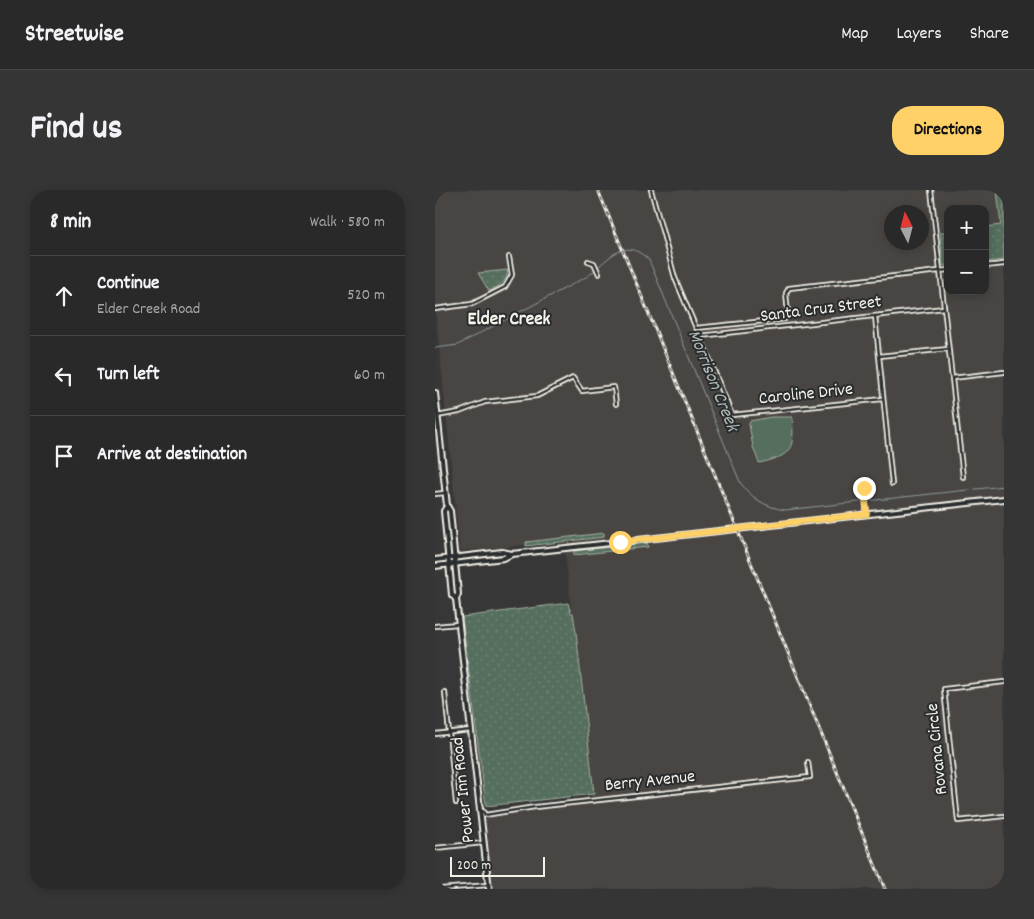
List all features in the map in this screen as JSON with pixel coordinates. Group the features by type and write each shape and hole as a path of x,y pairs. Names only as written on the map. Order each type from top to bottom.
{"main road":[{"name":"Power Inn Road","path":"435,394 445,493 447,506 450,511 458,594 455,599"},
{"path":"435,560 502,552 512,554 1004,499"},
{"name":"Power Inn Road","path":"447,506 444,511 452,595 455,599 488,887"},
{"path":"435,566 504,558 512,554"}],"street":[{"path":"651,190 675,278 697,328 785,319 788,314 786,293 789,288 944,270"},
{"path":"931,190 963,478"},
{"path":"435,309 472,304 505,286 512,275 509,257"},
{"path":"587,261 594,263 599,274"},
{"path":"989,266 1004,264"},
{"name":"Santa Cruz Street","path":"700,336 944,308"},
{"path":"875,316 891,484"},
{"name":"Caroline Drive","path":"700,336 732,415 883,399"},
{"path":"879,356 948,349"},
{"path":"952,378 1004,372"},
{"path":"437,416 459,412 485,402 537,396 573,378 582,391 614,387 617,404"},
{"path":"435,446 441,445"},
{"path":"864,488 867,514"},
{"path":"435,494 445,493"},
{"path":"435,626 458,624"},
{"name":"Rovana Circle","path":"1004,682 944,689 958,821 1004,816"},
{"path":"445,692 456,803"},
{"path":"435,734 471,730"},
{"name":"Berry Avenue","path":"480,811 483,811 485,815 535,807 810,777 808,762"},
{"path":"435,848 484,843"},
{"path":"441,889 488,887"}],"shaded area":[{"path":"435,190 1004,190 1004,889 493,889 485,815 592,802 564,542 460,551 435,306"}],"green space":[{"path":"997,190 1004,190 1004,260 989,262 989,226 1001,225"},
{"path":"944,232 943,266 940,233"},
{"path":"508,270 504,281 489,291 478,273"},
{"path":"771,417 792,417 792,444 785,454 759,463 753,447 749,424 750,421"},
{"path":"604,533 604,537 526,546 526,542"},
{"path":"647,543 648,547 574,555 574,551"},
{"path":"568,603 571,613 573,613 576,632 594,794 486,806 462,617"}],"waterway":[{"name":"Morrison Creek","path":"598,267 617,252 628,249 635,250 649,260 740,482 749,493 765,504 785,510 1004,486"},
{"name":"Morrison Creek","path":"435,348 458,345 588,276 595,270"}],"railway":[{"path":"598,190 885,889"}],"district":[{"name":"Elder Creek","path":"509,320"}],"route":[{"path":"620,542 867,514 864,488"}]}
